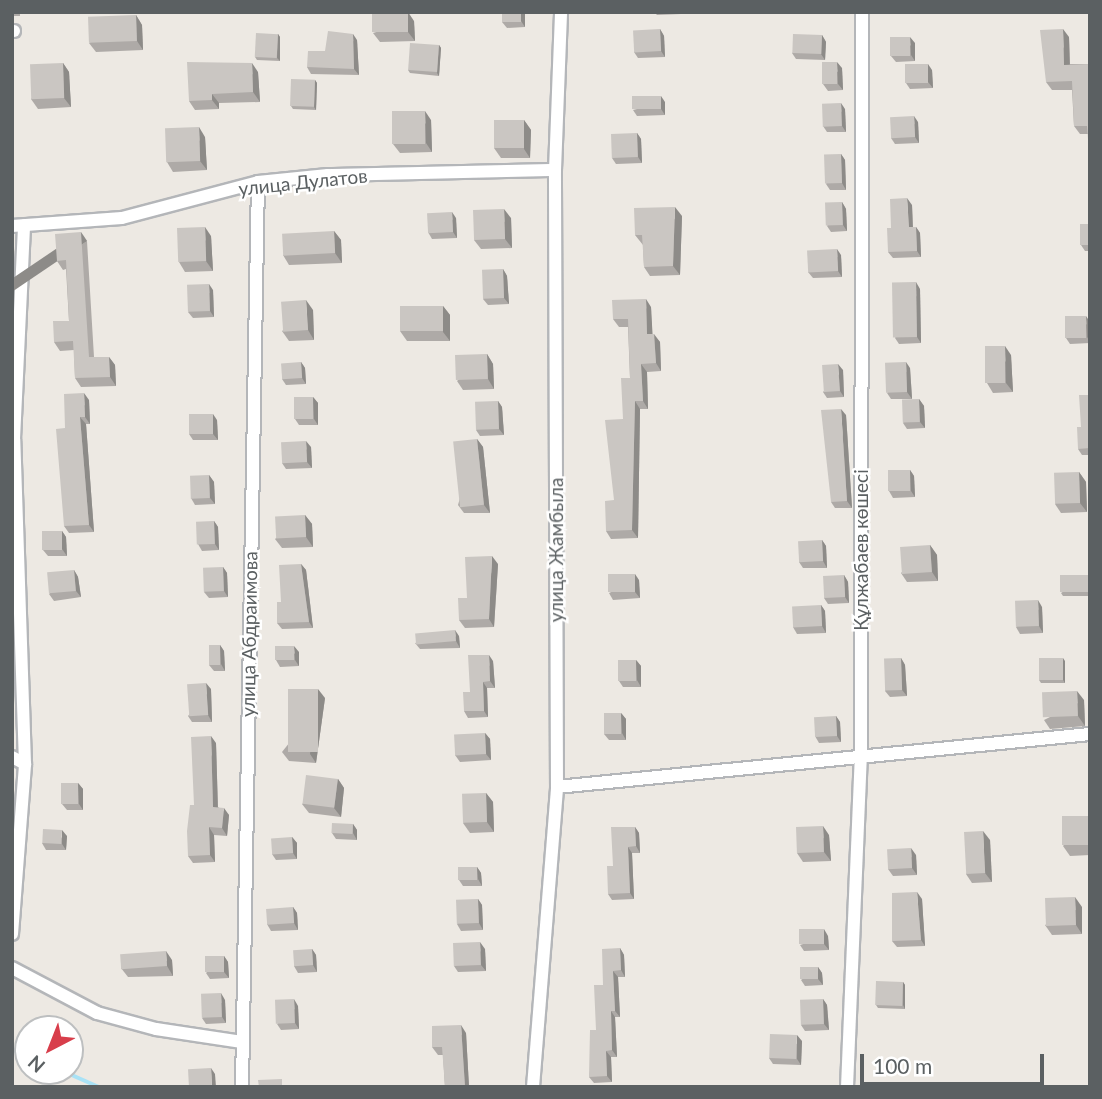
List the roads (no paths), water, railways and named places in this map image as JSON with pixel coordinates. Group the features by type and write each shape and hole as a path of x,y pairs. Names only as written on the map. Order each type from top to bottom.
{"street":[{"name":"улица Жамбыла","path":"533,1087 557,787 555,170 561,12"},
{"name":"Құлжабаев көшесі","path":"846,1087 861,758 862,12"},
{"name":"улица Дулатов","path":"18,225 122,218 258,182 328,175 555,170"},
{"name":"улица Абдраимова","path":"242,1087 258,182"},
{"path":"12,934 25,764 13,439 18,225"},
{"path":"557,787 1090,734"},
{"path":"12,757 25,764"},
{"path":"12,968 97,1013 156,1029 242,1042"}],"waterway":[{"path":"84,1080 99,1087"}]}
